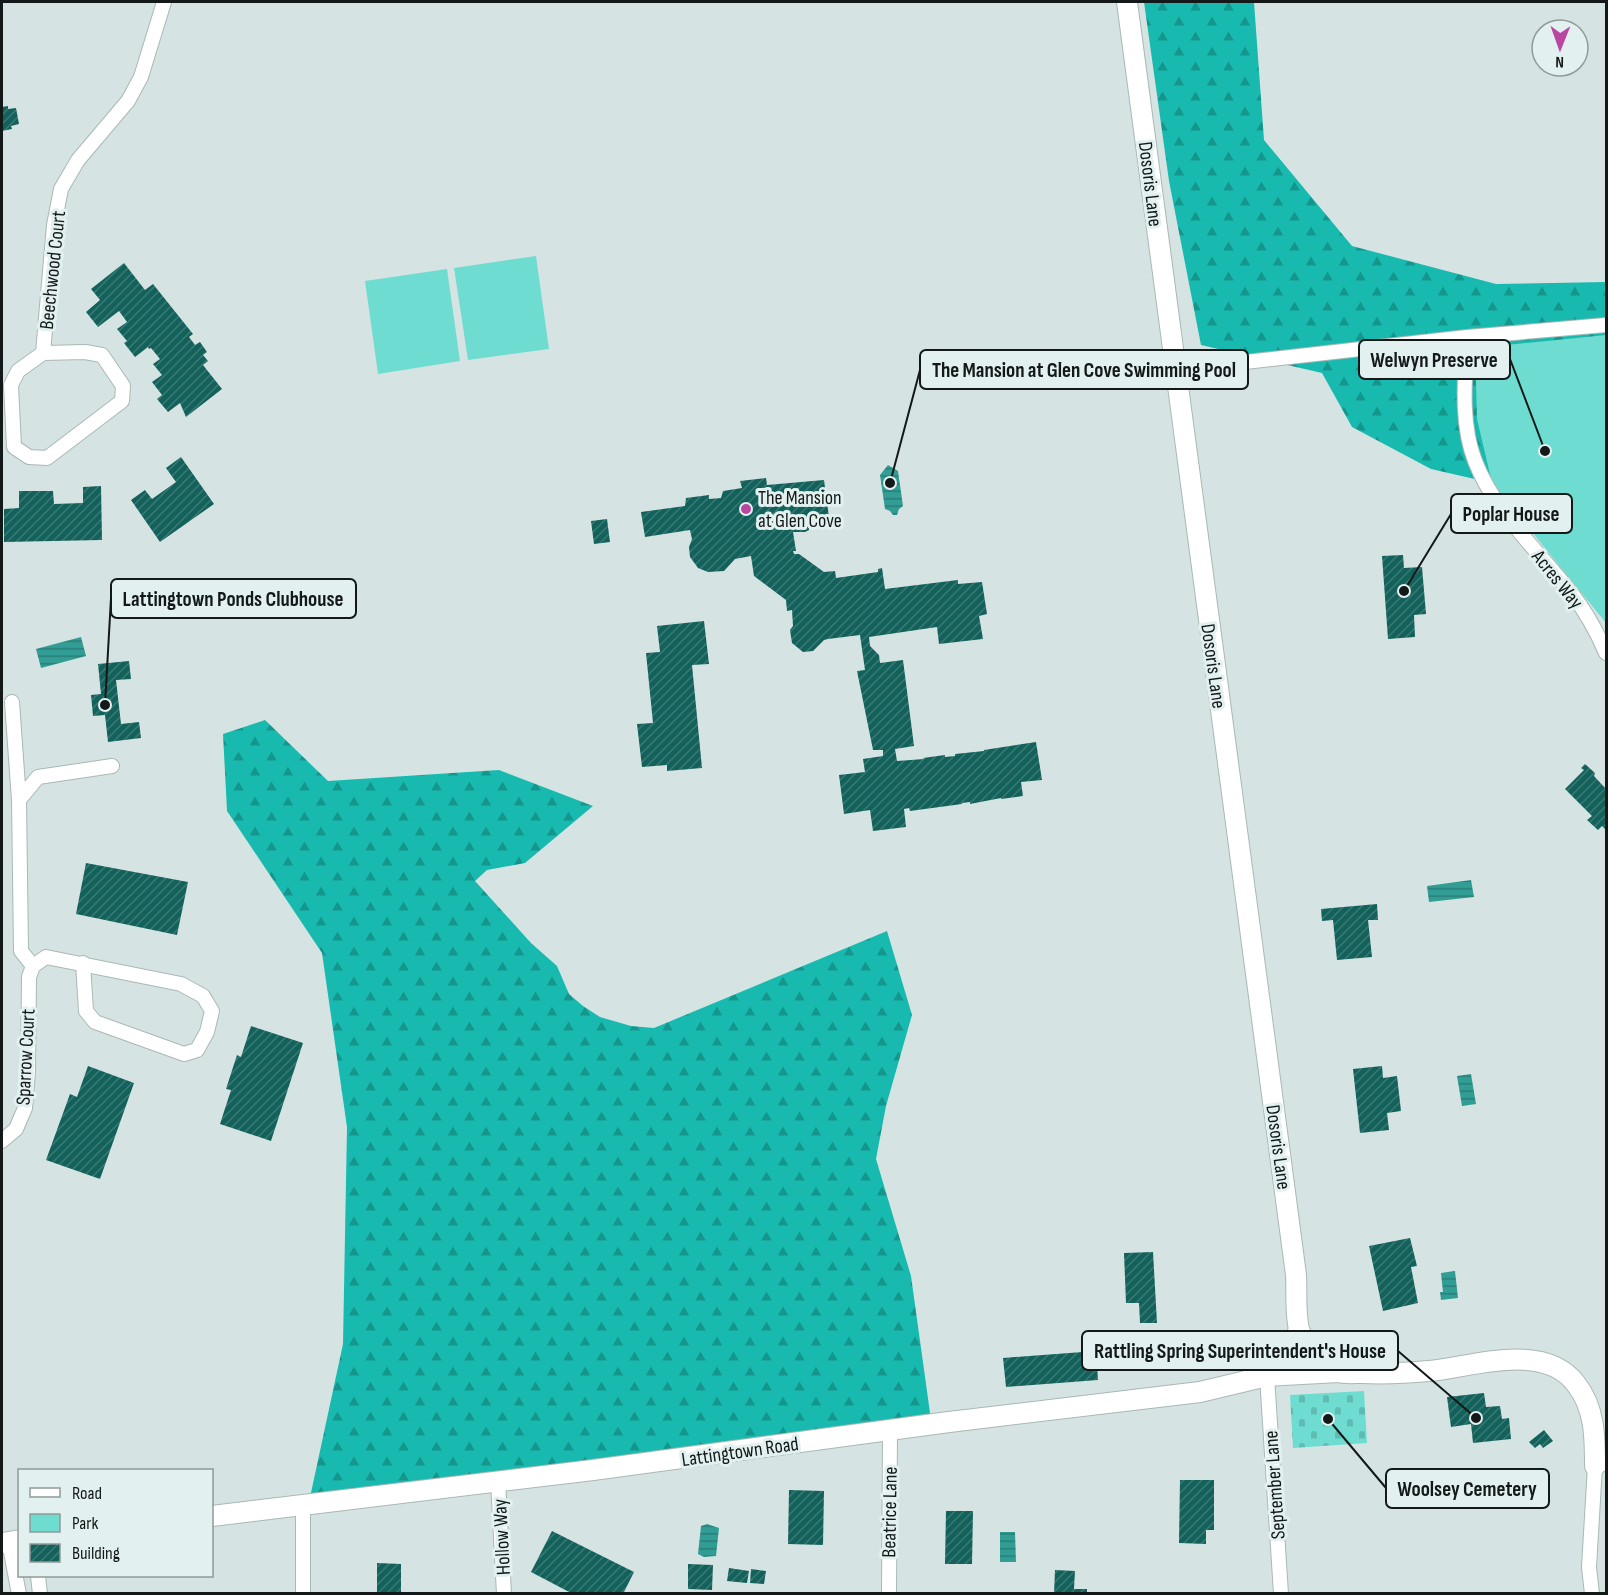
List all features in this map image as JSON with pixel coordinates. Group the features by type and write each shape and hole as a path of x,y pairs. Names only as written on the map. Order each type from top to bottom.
{"street":[{"name":"Beechwood Court","path":"43,353 85,352 102,355 123,386 122,401 47,458 29,457 14,447 11,385 18,371 43,353 54,225 61,189 78,160 128,101 137,85 165,2"},
{"name":"Dosoris Lane","path":"1127,2 1293,1254 1299,1330"},
{"path":"1175,370 1467,337 1606,325"},
{"name":"Acres Way","path":"1467,337 1465,394 1468,436 1474,460 1488,490 1512,524 1572,594 1595,627 1606,653"},
{"path":"12,702 19,800 21,951 33,966 46,957 83,963 181,984 204,996 212,1011 207,1032 197,1050 184,1054 95,1022 87,1011 83,963"},
{"path":"19,800 38,777 112,766"},
{"name":"Sparrow Court","path":"2,1141 16,1129 25,1108 28,1072 29,977 33,966"},
{"path":"1299,1330 1314,1355 1325,1365 1339,1372"},
{"path":"1267,1376 1292,1344 1299,1330"},
{"name":"Lattingtown Road","path":"213,1516 1200,1392 1267,1376 1339,1372 1376,1374 1431,1371 1497,1360 1533,1360 1564,1372 1576,1384 1590,1411 1601,1465"},
{"name":"September Lane","path":"1267,1376 1281,1593"},
{"name":"Beatrice Lane","path":"889,1593 890,1431"},
{"path":"1592,1593 1589,1567 1601,1465"},
{"name":"Hollow Way","path":"498,1481 504,1593"},
{"path":"303,1504 303,1593"},
{"path":"10,1542 19,1593"},
{"path":"38,1577 40,1593"}],"green space":[{"path":"1144,2 1254,2 1264,140 1352,246 1496,284 1606,282 1606,435 1492,483 1431,469 1352,427 1322,373 1201,345 1169,181"},
{"path":"536,256 549,349 468,360 454,268"},
{"path":"447,269 460,361 378,374 365,281"},
{"path":"1606,335 1606,623 1492,483 1477,419 1475,348"},
{"path":"265,720 328,781 499,770 593,806 525,863 487,870 475,881 531,943 557,966 569,994 600,1017 631,1026 654,1028 887,931 912,1015 886,1106 876,1159 911,1276 931,1420 309,1502 343,1344 347,1127 322,953 227,811 223,734"},
{"path":"1364,1391 1367,1443 1293,1448 1290,1395"}],"shaded area":[{"path":"888,465 898,471 903,506 897,515 885,509 880,475"},
{"path":"81,637 86,656 41,668 36,649"},
{"path":"1471,880 1474,897 1429,902 1427,886"},
{"path":"1471,1074 1476,1104 1462,1106 1457,1076"},
{"path":"1455,1271 1458,1298 1441,1300 1440,1292 1443,1292 1441,1273"},
{"path":"707,1524 719,1528 716,1556 704,1557 698,1554 701,1526"},
{"path":"1000,1532 1015,1532 1016,1562 1000,1562"}],"building":[{"path":"8,106 8,109 16,108 19,124 11,126 12,129 2,131 2,107"},
{"path":"124,263 145,290 153,284 193,334 189,337 195,345 200,342 207,352 203,355 208,361 203,365 222,389 186,417 180,403 168,412 157,399 162,395 152,382 162,375 153,364 160,359 148,347 135,357 124,343 127,341 117,329 127,322 119,311 98,327 86,312 100,300 91,289"},
{"path":"181,457 214,504 160,542 131,500 145,490 152,499 176,482 166,468"},
{"path":"766,478 767,485 824,480 829,517 809,520 809,530 793,532 796,551 793,551 794,554 799,554 824,572 835,571 836,578 878,572 878,569 882,568 885,589 958,580 958,584 982,582 987,614 979,616 983,639 939,644 937,627 869,637 870,646 879,655 880,663 903,660 914,746 895,749 897,761 945,755 945,757 955,756 955,754 1036,742 1042,780 1021,782 1023,796 910,811 909,808 904,809 906,827 873,831 870,810 844,814 839,775 865,772 863,759 883,756 883,750 873,750 857,671 865,670 860,635 824,640 813,651 803,652 792,643 790,630 793,626 792,610 787,611 786,600 754,576 751,556 735,559 724,571 708,572 698,568 690,557 689,547 692,539 690,530 645,537 641,512 685,506 686,498 709,495 709,499 721,498 723,491 742,488 740,481"},
{"path":"101,486 102,540 4,542 4,509 19,508 19,491 53,491 54,504 83,503 83,487"},
{"path":"607,519 610,542 594,544 591,521"},
{"path":"1403,555 1404,568 1422,567 1426,614 1414,615 1415,637 1388,639 1382,556"},
{"path":"704,621 709,664 692,665 702,768 667,771 667,765 642,767 637,724 653,723 646,653 660,652 657,626"},
{"path":"129,661 131,679 116,680 121,724 139,722 141,738 108,742 105,715 93,716 91,695 101,694 98,664"},
{"path":"1585,764 1595,773 1594,776 1606,789 1606,830 1602,826 1598,830 1587,820 1592,816 1565,789 1584,770 1581,768"},
{"path":"86,863 188,882 177,935 76,914"},
{"path":"1377,904 1378,920 1368,920 1372,957 1337,960 1333,920 1322,921 1321,909"},
{"path":"251,1026 303,1043 271,1141 220,1124 231,1090 226,1089 237,1055 241,1057"},
{"path":"88,1066 134,1083 100,1179 46,1160 70,1094 77,1097"},
{"path":"1382,1066 1383,1078 1397,1076 1401,1111 1387,1113 1389,1130 1360,1133 1353,1069"},
{"path":"1410,1238 1417,1266 1411,1267 1418,1303 1383,1311 1369,1246"},
{"path":"1153,1252 1157,1323 1140,1323 1139,1303 1126,1303 1124,1253"},
{"path":"1096,1351 1098,1380 1006,1387 1003,1358"},
{"path":"1484,1393 1486,1407 1500,1406 1502,1419 1509,1418 1511,1439 1473,1443 1471,1424 1451,1427 1447,1397"},
{"path":"1544,1430 1553,1441 1543,1448 1540,1444 1535,1448 1529,1442"},
{"path":"1180,1480 1214,1480 1214,1530 1206,1530 1206,1544 1179,1543"},
{"path":"789,1490 824,1491 823,1545 788,1544"},
{"path":"946,1511 973,1511 972,1564 945,1564"},
{"path":"552,1531 634,1572 623,1594 573,1594 531,1572"},
{"path":"377,1563 401,1564 401,1594 377,1594"},
{"path":"688,1564 713,1565 712,1590 688,1589"},
{"path":"729,1568 749,1571 747,1583 727,1581"},
{"path":"751,1569 766,1571 764,1584 750,1583"},
{"path":"1055,1570 1075,1571 1074,1589 1087,1589 1087,1594 1054,1594"}],"place":[{"name":"Welwyn Preserve","path":"1545,451"},
{"name":"The Mansion at Glen Cove Swimming Pool","path":"890,483"},
{"name":"The Mansion at Glen Cove","path":"746,509"},
{"name":"Poplar House","path":"1404,591"},
{"name":"Lattingtown Ponds Clubhouse","path":"105,705"},
{"name":"Rattling Spring Superintendent's House","path":"1476,1418"},
{"name":"Woolsey Cemetery","path":"1328,1419"}]}
